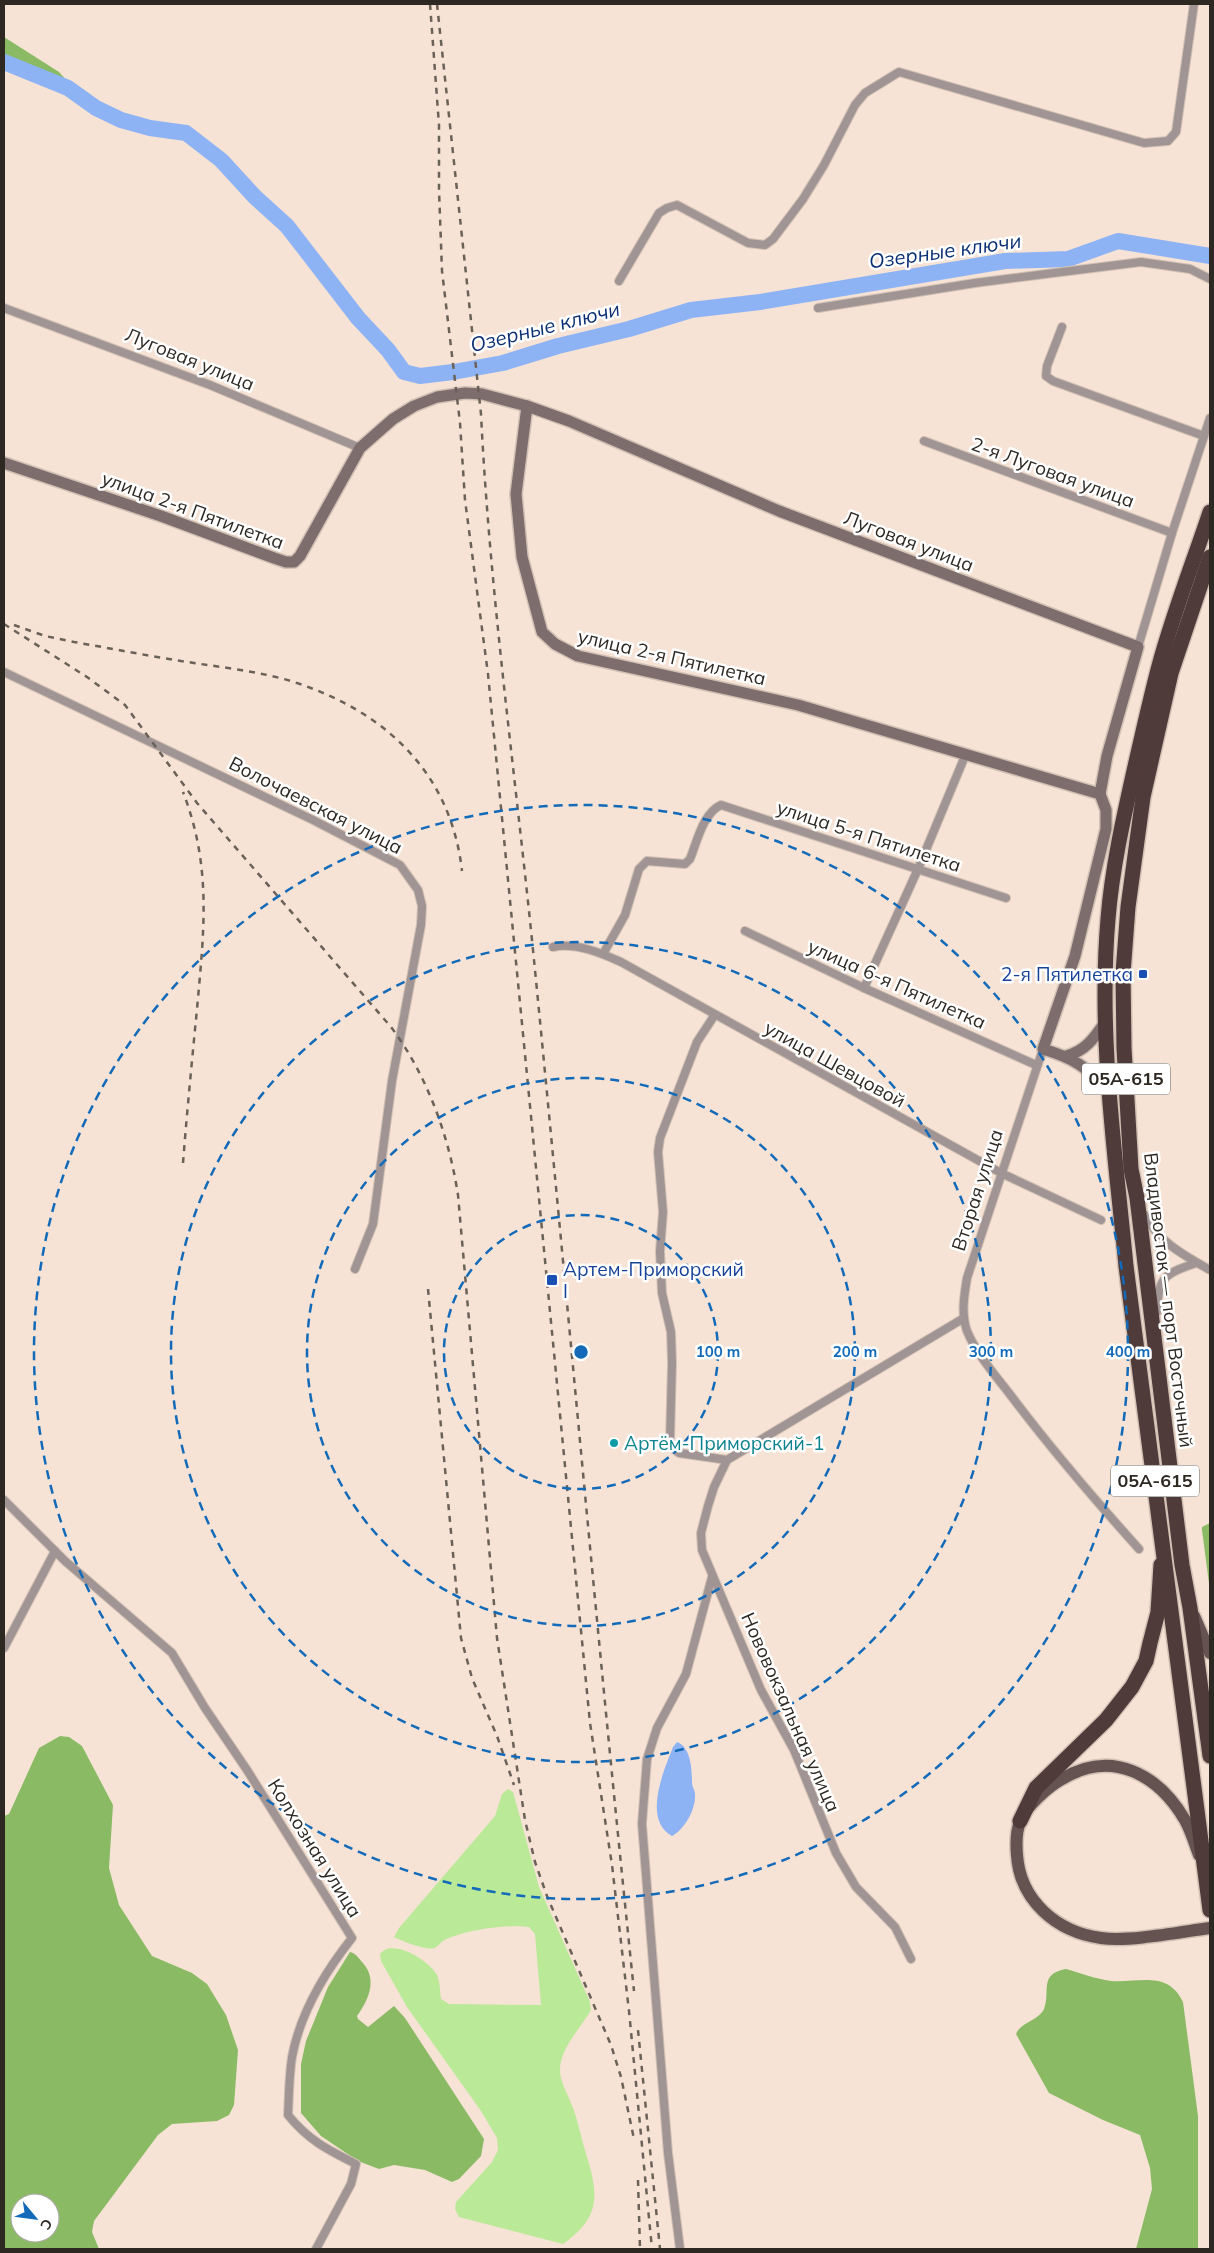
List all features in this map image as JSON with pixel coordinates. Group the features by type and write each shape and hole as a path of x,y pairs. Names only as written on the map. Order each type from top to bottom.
{"highway":[{"name":"Владивосток — порт Восточный","path":"1210,512 1159,664 1115,859 1108,920 1106,1021 1109,1092 1126,1266 1207,1874 1210,1910"},
{"name":"Владивосток — порт Восточный","path":"1210,557 1169,683 1143,797 1128,907 1123,973 1124,1048 1131,1168 1137,1198 1154,1352 1178,1519 1182,1565 1190,1608 1210,1756"},
{"path":"1020,1821 1036,1788 1106,1720 1132,1687 1146,1660 1158,1612 1159,1580 1164,1549"}],"main road":[{"name":"улица 2-я Пятилетка","path":"4,463 161,516 286,562 294,562 300,556 360,448 393,419 414,406 437,397 465,393 482,394 527,406 516,494 522,557 542,632 555,644 578,656 798,705 1100,794"},
{"name":"Луговая улица","path":"527,406 569,421 779,510 1138,646"},
{"path":"1100,794 1107,756 1138,646"},
{"name":"Вторая улица","path":"1042,1049 1075,956 1106,829 1106,810 1100,794"},
{"path":"1066,1056 1080,1052 1087,1047 1106,1021"},
{"path":"1042,1049 1066,1056 1089,1070 1109,1092"},
{"path":"1190,1608 1210,1653"},
{"path":"1207,1874 1186,1821 1162,1789 1144,1775 1116,1766 1094,1765 1071,1774 1042,1793 1020,1821 1016,1842 1018,1868 1034,1902 1048,1918 1076,1932 1102,1939 1210,1928"}],"street":[{"path":"619,282 659,213 667,208 678,205 748,243 765,244 773,239 803,199 824,165 855,105 865,93 899,72 1144,143 1152,144 1168,140 1176,132 1180,120 1182,84 1194,4"},
{"path":"818,308 975,283 1141,262 1190,269 1210,279"},
{"name":"Луговая улица","path":"4,308 210,385 360,448"},
{"path":"1062,327 1047,366 1046,376 1053,381 1204,436"},
{"path":"1138,646 1172,533 1210,418"},
{"name":"2-я Луговая улица","path":"924,441 1172,533"},
{"name":"Волочаевская улица","path":"4,675 313,820 400,865 413,880 422,906 421,925 392,1081 373,1224 355,1269"},
{"path":"864,988 918,869 966,756"},
{"name":"улица 5-я Пятилетка","path":"603,954 625,915 638,869 646,861 685,864 690,859 709,816 714,808 721,805 1006,898"},
{"name":"улица 6-я Пятилетка","path":"745,931 864,988 1036,1065"},
{"name":"улица Шевцовой","path":"553,947 564,945 603,954 1001,1173 1101,1220"},
{"path":"714,1016 697,1042 658,1152 663,1212 660,1251 662,1293 671,1332 670,1441 674,1449 679,1453 727,1460 964,1318"},
{"name":"Вторая улица","path":"1042,1049 967,1278 963,1302 964,1318 972,1341 986,1363 1044,1439 1139,1548"},
{"path":"1137,1198 1150,1226 1161,1238 1196,1263 1210,1270"},
{"path":"1154,1352 1158,1296 1161,1283 1171,1272 1196,1263"},
{"name":"Нововокзальная улица","path":"727,1460 714,1487 701,1533 702,1550 761,1690 794,1750 836,1853 856,1887 895,1927 911,1959"},
{"name":"Колхозная улица","path":"4,1500 55,1551 172,1653 352,1938 337,1956 321,1983 297,2035 292,2059 288,2115 300,2131 315,2143 356,2164 351,2184 316,2249"},
{"path":"4,1648 55,1551"},
{"path":"680,2249 668,2153 642,1824 647,1759 657,1728 686,1674 712,1577"}],"green space":[{"path":"4,37 59,72 68,82 65,89 59,91 4,68"},
{"path":"1210,1523 1210,1591 1202,1527"},
{"path":"60,1736 69,1737 82,1746 113,1805 109,1868 119,1905 152,1956 192,1973 207,1984 226,2015 238,2050 234,2105 229,2115 217,2121 172,2124 158,2135 94,2221 92,2232 99,2249 4,2249 4,1816 9,1814 39,1748"},
{"path":"508,1789 513,1792 539,1887 590,2002 591,2010 563,2054 560,2074 575,2114 589,2162 594,2200 592,2211 586,2222 563,2244 459,2217 455,2209 456,2202 492,2162 498,2150 497,2138 481,2111 407,2007 381,1961 380,1954 386,1949 401,1949 427,1963 437,1975 441,1999 449,2004 541,2005 535,1934 529,1927 510,1926 473,1931 452,1937 431,1949 394,1937 399,1928 495,1816 502,1794"},
{"path":"350,1952 367,1969 371,1982 368,1996 357,2016 358,2019 368,2027 394,2006 405,2018 484,2139 481,2156 459,2179 452,2182 425,2170 394,2165 379,2169 358,2161 321,2136 301,2113 301,2064 306,2041 328,1987"},
{"path":"1066,1969 1111,1981 1152,1980 1161,1982 1177,1992 1183,2002 1198,2116 1198,2249 1136,2249 1152,2189 1150,2168 1140,2135 1103,2120 1049,2093 1016,2034 1018,2030 1038,2016 1044,2009 1047,1984 1052,1975 1057,1971"}],"water":[{"path":"677,1742 685,1749 690,1760 695,1800 689,1818 681,1829 672,1836 663,1829 658,1819 657,1807 658,1794 665,1768 673,1747"}],"waterway":[{"name":"Озерные ключи","path":"4,62 68,88 96,108 121,120 150,128 186,133 221,160 255,197 287,226 358,318 388,350 404,372 420,376 503,363 691,310 760,302 1005,261 1068,259 1118,241 1210,256"}],"railway":[{"path":"430,4 439,125 442,271 460,423 465,500 488,674 590,1723 612,1865 629,2011 652,2249"},
{"path":"437,4 481,414 497,619 534,960 634,1991"},
{"path":"4,624 87,677 125,705 197,803 391,1027 415,1065 435,1107 449,1151 458,1195 497,1638 525,1820 535,1862 547,1896 611,2045 621,2077 634,2139"},
{"path":"14,625 45,636 74,642 270,676 294,682 358,710 385,729 408,751 428,776 444,804 455,836 462,871"},
{"path":"183,792 198,846 204,899 202,952 183,1163"},
{"path":"428,1289 461,1638 472,1678 497,1736 514,1785"},
{"path":"638,2030 660,2249"},
{"path":"638,2180 640,2249"}],"place":[{"name":"2-я Пятилетка","path":"1143,974"},
{"name":"Артем-Приморский I","path":"552,1280"},
{"name":"Артём-Приморский-1","path":"614,1443"}]}
